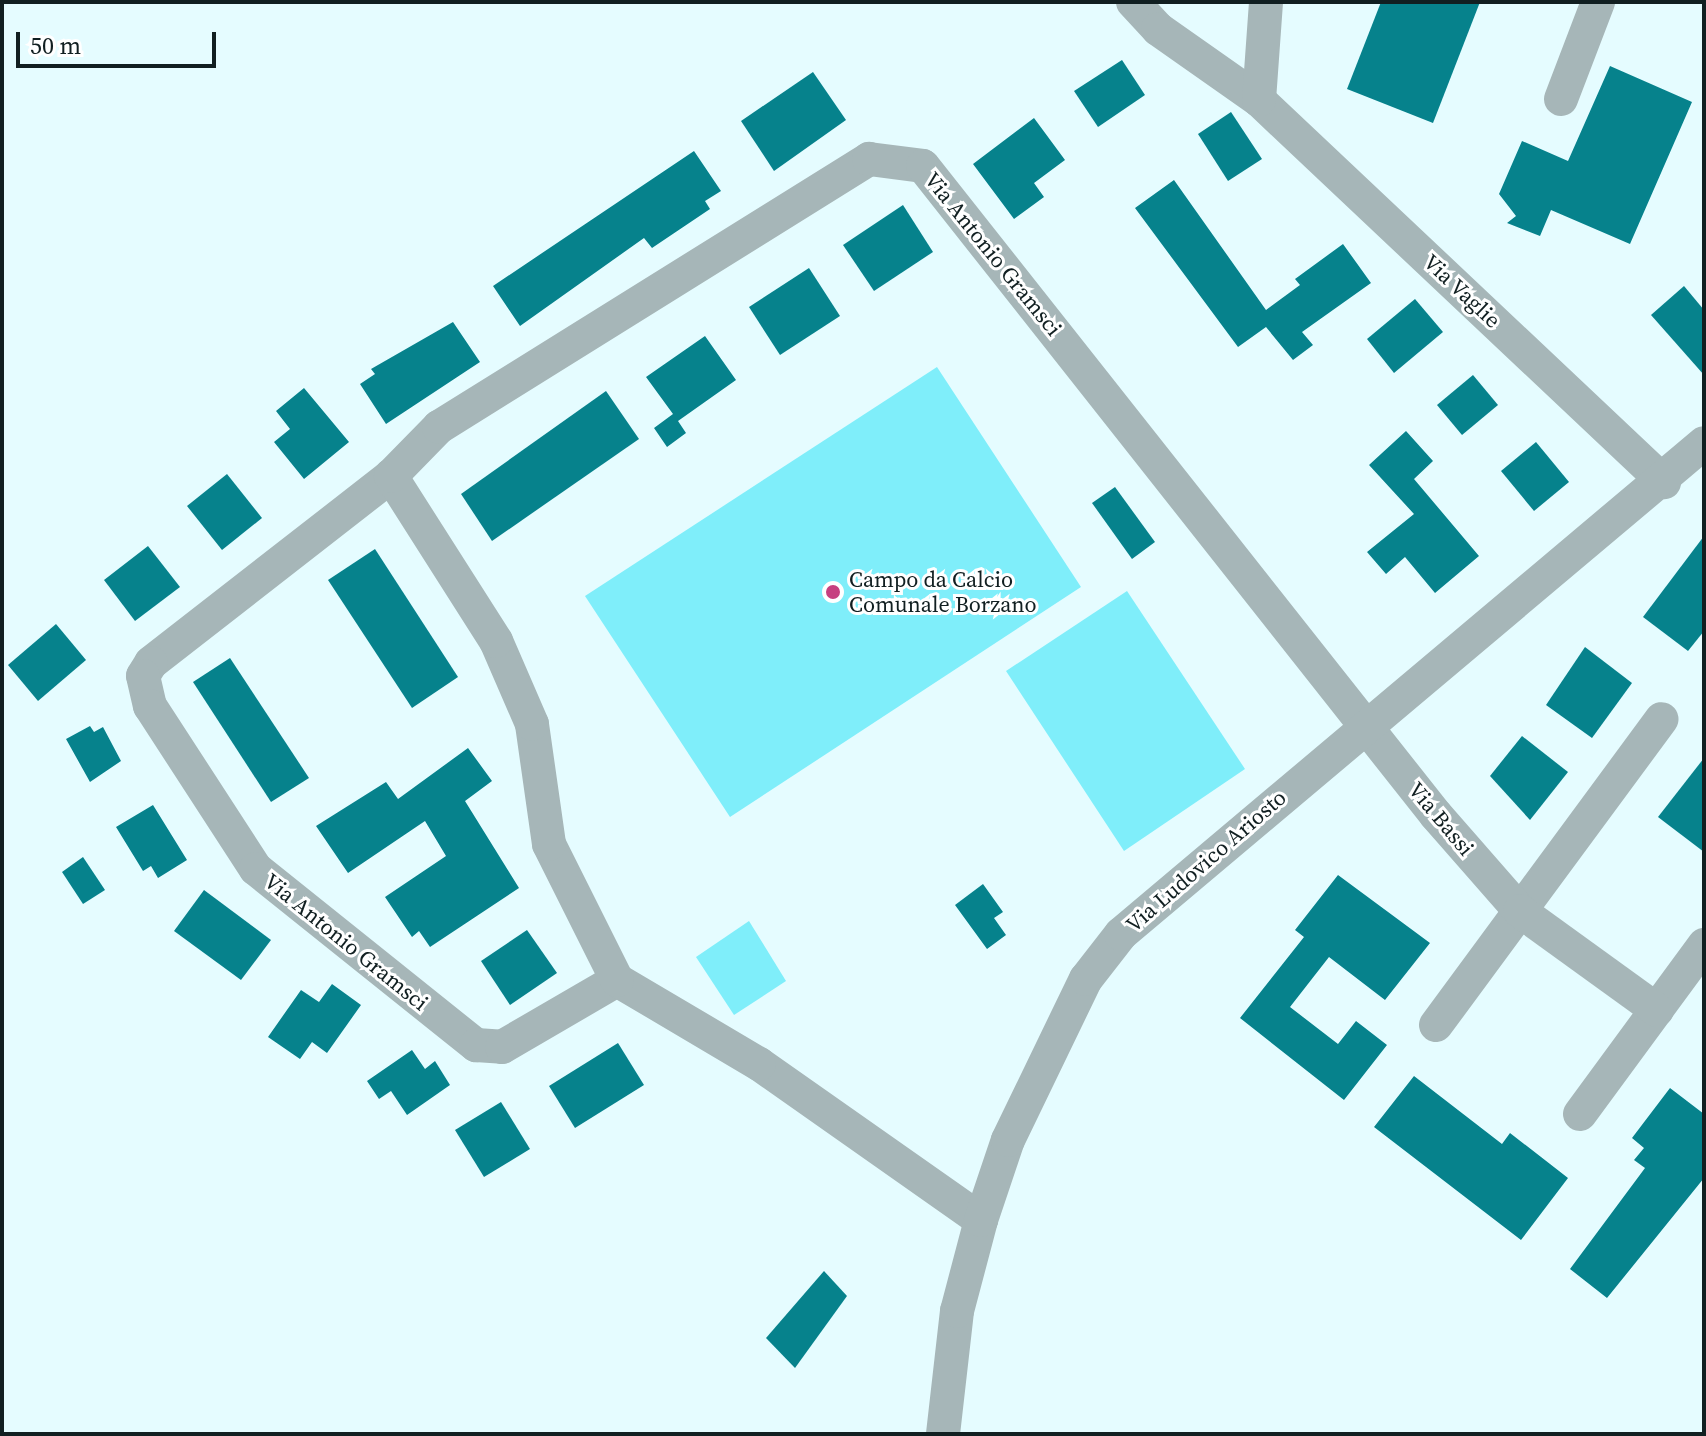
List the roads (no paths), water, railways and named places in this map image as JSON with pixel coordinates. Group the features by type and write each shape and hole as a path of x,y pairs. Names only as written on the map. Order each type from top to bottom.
{"street":[{"name":"Via Vaglie","path":"1133,2 1158,29 1259,100 1664,482"},
{"path":"1259,100 1266,2"},
{"path":"1561,99 1598,2"},
{"name":"Via Antonio Gramsci","path":"617,980 502,1047 476,1045 256,869 150,706 143,676 151,663 391,476 439,427 848,169 889,157 923,166 966,214 1366,723"},
{"name":"Via Ludovico Ariosto","path":"943,1434 957,1311 981,1220 1008,1140 1086,979 1121,934 1366,723 1664,482 1704,443"},
{"path":"391,476 496,641 532,724 549,844 617,980 759,1064 981,1220"},
{"path":"1436,1025 1662,719"},
{"name":"Via Bassi","path":"1366,723 1436,815 1520,911 1657,1010"},
{"path":"1580,1114 1704,945"}],"place":[{"name":"Campo da Calcio Comunale Borzano","path":"833,592"}]}
